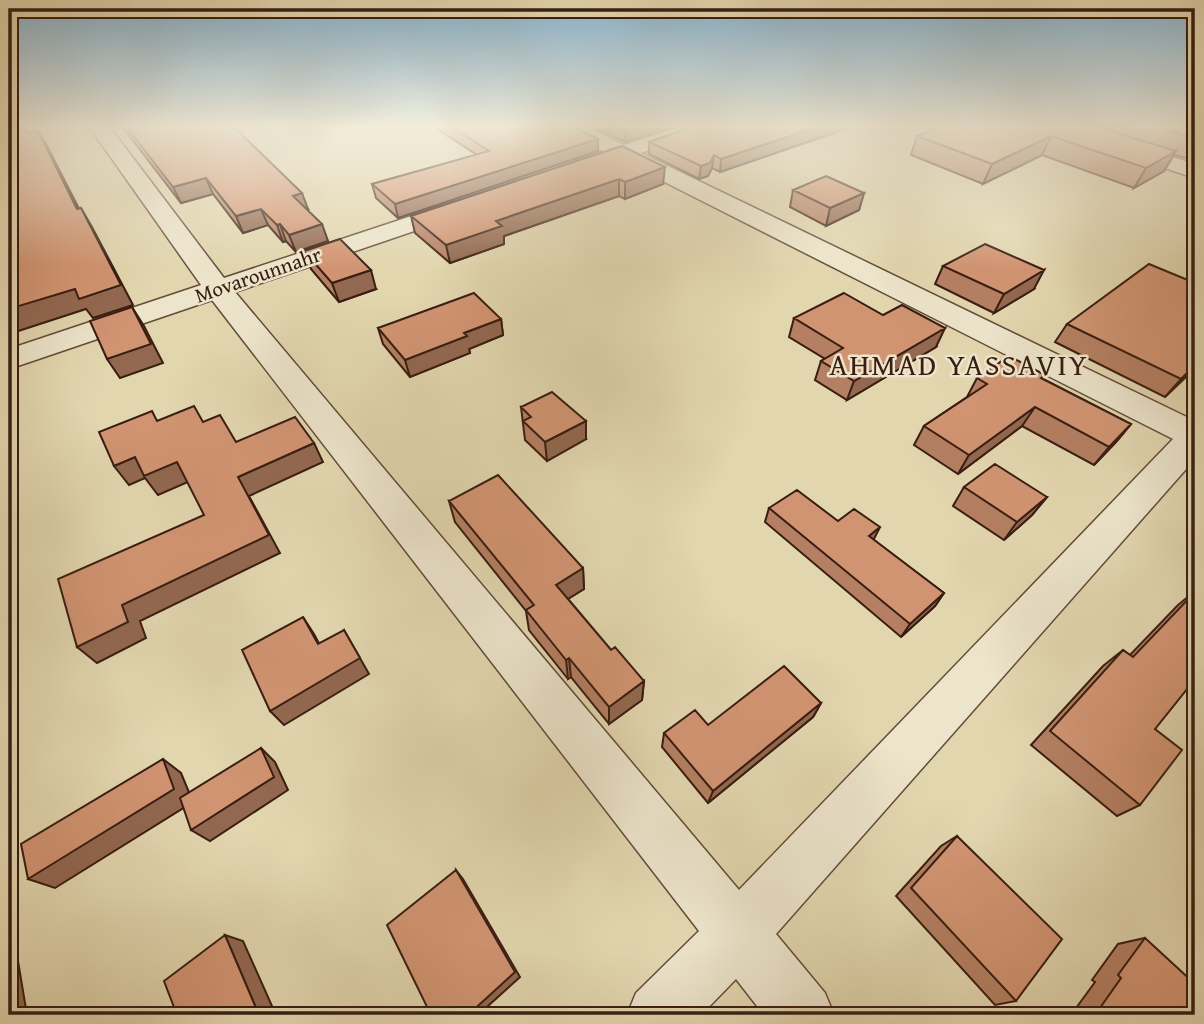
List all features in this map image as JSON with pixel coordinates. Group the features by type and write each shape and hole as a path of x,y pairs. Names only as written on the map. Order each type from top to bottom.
{"street":[{"path":"133,173 218,289 739,932 803,1015"},
{"path":"556,175 563,173"},
{"path":"658,1015 739,932 1195,436 661,173"},
{"name":"Movarounnahr","path":"9,359 491,197"}],"building":[{"path":"9,173 59,173 77,209 81,208 121,285 79,299 75,289 9,309"},
{"path":"162,173 281,173 302,193 293,196 322,224 289,235 261,209 236,216 206,178 173,187"},
{"path":"412,173 492,173 395,204 372,184"},
{"path":"541,173 650,173 625,182 619,179 496,221 502,226 446,245 411,216"},
{"path":"826,176 864,193 830,208 793,190"},
{"path":"340,239 371,270 332,283 304,251"},
{"path":"985,244 1044,270 1004,294 943,266"},
{"path":"1149,264 1195,283 1195,365 1181,379 1067,324"},
{"path":"474,293 501,319 464,333 467,336 405,360 378,328"},
{"path":"844,293 883,315 902,305 945,328 854,381 821,361 843,348 794,318"},
{"path":"132,307 151,344 107,359 90,321"},
{"path":"1009,356 1045,375 1041,378 1131,424 1109,447 1035,407 969,455 924,426 987,384 977,378"},
{"path":"552,392 586,421 545,442 523,421 531,417 521,407"},
{"path":"194,406 203,422 220,415 236,442 295,417 314,443 238,477 269,535 122,605 128,622 77,647 58,579 204,515 177,462 144,476 135,457 114,466 99,432 152,411 157,421"},
{"path":"995,464 1047,497 1017,522 964,487"},
{"path":"498,475 583,568 556,585 611,650 615,647 644,681 609,707 569,658 566,660 526,610 534,605 449,501"},
{"path":"797,490 838,521 854,509 880,527 869,536 944,593 910,624 769,508"},
{"path":"1195,592 1195,679 1155,729 1182,750 1140,805 1050,731 1123,650 1133,657"},
{"path":"303,617 318,644 344,630 360,658 270,711 242,650"},
{"path":"784,666 821,703 713,791 664,733 695,710 708,725"},
{"path":"261,748 274,777 191,830 180,798"},
{"path":"163,759 174,789 28,879 21,844"},
{"path":"957,836 1062,939 1016,1001 911,888"},
{"path":"456,870 515,972 468,1015 431,1015 387,925"},
{"path":"225,935 259,1015 177,1015 164,981"},
{"path":"1145,938 1195,984 1195,1015 1095,1015 1121,978 1118,975"}],"district":[{"name":"AHMAD YASSAVIY","path":"959,365"}]}
